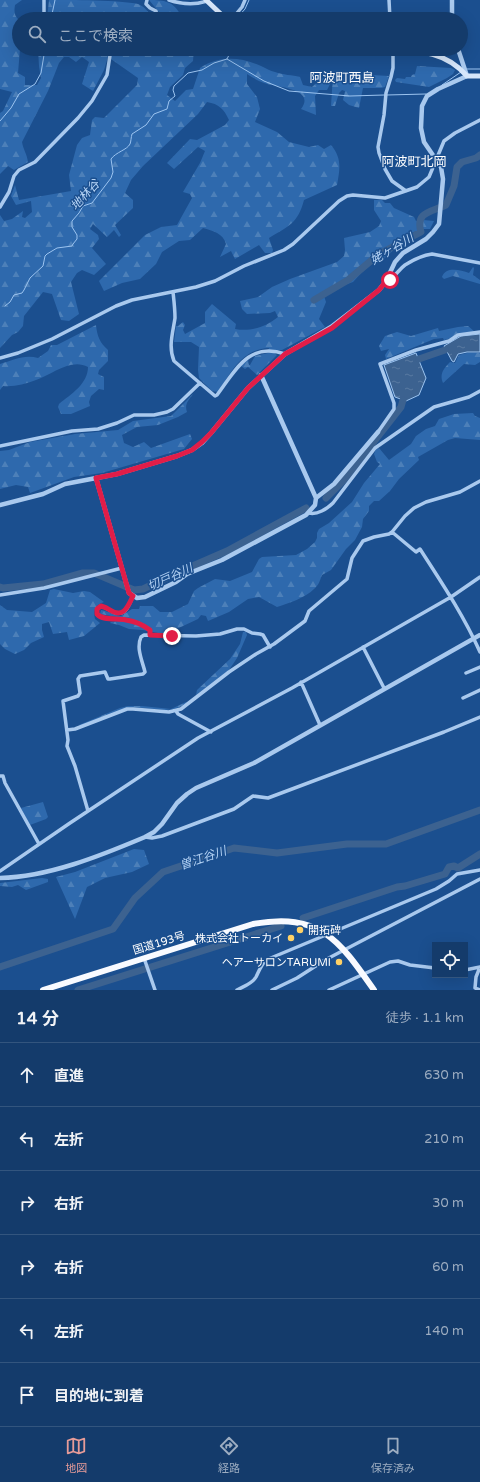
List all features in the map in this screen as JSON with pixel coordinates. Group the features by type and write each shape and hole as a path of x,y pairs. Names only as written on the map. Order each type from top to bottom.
{"highway":[{"name":"国道193号","path":"43,990 145,961 253,924 270,921 301,923 315,928 334,939 345,950 374,990"}],"main road":[{"path":"207,1 219,12"},
{"path":"440,56 458,66 467,76 480,76"}],"street":[{"path":"44,0 44,12"},
{"path":"147,0 146,4 156,12"},
{"path":"169,0 189,4 207,1"},
{"path":"237,12 245,0"},
{"path":"389,0 390,12"},
{"path":"452,0 452,12"},
{"path":"0,207 14,176 19,170 35,162 78,118 92,101 107,74 110,56"},
{"path":"393,56 393,68 386,93 385,111 378,147 385,169 392,181 406,190"},
{"path":"0,505 43,494 65,484 117,474 169,459 192,450 211,433 248,388 285,354 332,328 379,290 386,281 395,262 403,253 426,239 439,224 443,179 441,167 424,142 421,128 422,106 427,96 438,89 467,76 460,56"},
{"path":"0,358 18,353 52,339 116,306 132,300 196,287 215,281 244,266 284,250 293,244 339,201 347,196 358,195 386,198 418,187 429,177 444,141 455,133 480,120"},
{"path":"386,281 390,280 405,266 424,255 432,254 480,263"},
{"path":"173,292 175,317 171,355 179,366 215,396 240,365 255,353 268,350 285,354"},
{"path":"316,498 334,484 378,432 394,409 394,403 380,364 416,350 449,341 458,335 480,332"},
{"path":"96,478 129,593 137,598 145,597 192,572 222,560 306,516 315,505 316,498 261,375"},
{"path":"0,446 72,431 98,429 117,423 134,415 154,415 167,412 173,409 200,383"},
{"path":"309,512 313,514 328,508 333,504 375,448 384,441 434,408 469,397 480,391"},
{"path":"67,730 75,729 127,710 133,709 169,712 181,709 229,672 256,654 270,647 305,621 309,611 347,579 352,558 363,541 389,534 414,508 426,502 460,492 480,482"},
{"path":"392,532 416,552 420,549 451,597 480,652"},
{"path":"0,595 55,586 122,568"},
{"path":"0,871 198,738 302,682 451,597 480,577"},
{"path":"133,596 128,609 122,612 114,612 101,606 97,609 97,614 101,618 135,622 150,630 150,635"},
{"path":"88,811 75,766 67,746 68,740 63,701 78,696 80,693 78,678 80,676 105,672 108,679 110,679 143,674 145,672 139,647 141,636 196,636 220,634 237,629 244,629 252,633 263,635 270,647"},
{"path":"0,878 30,875 71,865 145,837 154,832 162,824 177,803 196,788 254,763 480,635"},
{"path":"363,647 384,688"},
{"path":"466,673 480,667"},
{"path":"302,682 320,725"},
{"path":"464,698 480,690"},
{"path":"176,711 178,714 211,732"},
{"path":"145,837 162,836 234,808 253,796 268,798 480,717"},
{"path":"0,776 3,776 5,783 39,844"},
{"path":"237,990 252,982 256,978 266,960 310,943 436,889 457,874 480,870"},
{"path":"272,990 296,978 325,960 480,879"},
{"path":"329,990 390,962 398,960 410,965 432,968"},
{"path":"145,961 155,990"},
{"path":"468,969 480,967 475,985 475,988 480,990"}],"green space":[{"path":"0,0 22,0 15,5 15,12 12,12 12,56 19,56 18,73 25,77 25,85 37,85 41,78 38,56 193,56 193,61 185,68 183,75 170,87 167,95 175,101 186,90 193,89 200,68 222,59 238,59 253,63 273,72 300,77 303,85 312,87 321,79 330,76 330,84 327,90 319,90 315,96 316,115 301,109 304,102 303,97 299,93 284,87 264,83 247,74 247,84 257,97 260,109 255,122 277,132 289,142 309,147 318,145 324,149 331,145 339,159 337,185 304,200 302,208 296,219 269,238 273,250 272,253 265,253 259,245 235,259 231,251 220,257 226,244 225,240 217,233 203,228 190,240 179,241 162,252 156,264 140,279 122,283 104,291 99,281 145,235 161,227 177,225 192,198 190,194 183,192 200,163 205,151 198,147 174,169 167,163 190,139 197,140 225,125 229,120 221,108 215,104 207,102 198,114 143,166 131,180 125,193 133,200 133,208 115,225 121,235 119,237 114,230 107,237 93,224 90,229 98,235 99,239 92,248 106,264 94,275 82,270 77,273 71,282 79,314 69,321 61,320 52,294 43,292 24,316 23,326 0,348 0,215 4,221 12,219 23,211 22,217 25,218 32,212 31,201 16,205 11,196 15,185 19,200 71,191 69,175 77,145 82,138 90,135 92,120 95,117 104,118 137,85 138,78 108,57 104,70 93,91 82,84 89,62 82,57 76,62 69,57 64,57 59,63 48,91 22,142 28,162 14,170 8,166 0,174 0,113 3,111 12,92 0,89"},
{"path":"49,0 95,0 138,4 148,12 48,12"},
{"path":"149,0 168,2 172,4 179,12 159,12"},
{"path":"417,66 451,68 455,70 453,74 447,78 429,87 396,82 395,80 397,78 405,79 406,77 411,77 415,74"},
{"path":"333,75 347,80 347,82 361,83 371,75 389,76 385,87 363,88 359,108 349,105 343,100 345,91 342,90 339,93 335,106 331,106"},
{"path":"374,200 382,200 385,203 390,203 394,208 414,217 416,221 434,221 430,229 424,229 407,234 406,238 381,262 372,262 353,282 323,293 326,302 319,319 325,327 282,350 274,350 274,353 277,355 257,375 248,367 245,369 241,366 248,359 250,365 255,356 268,353 269,348 251,352 238,363 218,392 212,391 199,378 199,347 191,342 174,342 176,326 183,322 185,325 183,330 185,334 205,323 205,312 212,304 236,324 235,329 246,330 258,328 273,321 278,317 275,311 270,313 247,314 242,309 240,301 258,297 272,287 290,279 337,262 344,256 344,238 370,232 379,226 381,221 374,210"},
{"path":"473,267 473,275 480,280 480,284 453,276 444,279 442,277 447,271 450,270 458,270 469,273"},
{"path":"96,325 99,339 108,350 108,361 99,370 98,374 104,377 104,390 99,389 91,396 89,402 90,406 71,414 61,414 58,407 59,404 78,388 85,379 88,367 82,365 75,364 28,383 15,386 3,386 0,390 0,364 24,357 38,358 48,351 51,345 57,345"},
{"path":"468,326 475,332 462,333 444,340 443,338 434,339 386,359 385,355 389,349 381,351 379,346 385,336 397,332 411,336 438,328 439,331"},
{"path":"467,353 480,353 480,362 475,365 464,364 443,383 443,371 450,362 455,363 459,355"},
{"path":"193,394 187,404 187,412 158,425 137,427 122,435 124,443 133,447 144,442 151,448 190,434 192,439 184,449 102,473 74,477 30,493 28,487 16,485 0,489 0,451 9,450 30,442 75,434 118,430 133,421 171,416"},
{"path":"473,413 475,416 480,418 480,440 455,438 448,440 418,457 419,460 399,479 390,491 379,501 374,501 369,506 369,511 363,519 362,527 355,540 346,549 331,570 322,575 316,587 302,598 277,607 259,597 248,599 229,612 208,621 206,616 201,615 198,619 168,633 129,629 110,623 119,621 122,618 100,614 101,610 121,616 132,609 139,609 140,606 153,606 160,612 172,612 188,604 194,591 215,579 230,581 252,572 259,559 262,557 296,555 307,549 315,542 319,529 329,523 352,502 364,483 380,464 377,462 374,454 376,449 379,448 389,460 411,444 416,436 426,429 435,426 439,419 454,414"},
{"path":"54,589 73,593 84,591 90,592 104,602 97,606 94,613 95,619 100,623 84,636 69,640 67,632 53,634 49,622 42,624 44,637 31,643 24,650 15,654 5,649 0,644 0,605 7,610 32,612 46,603 50,590"},
{"path":"243,632 246,632 247,635 237,658 229,670 196,695 197,690 230,659 240,644"},
{"path":"186,702 187,703 180,707 172,709 165,710 135,707 127,708 80,726 79,725 128,706 171,709"},
{"path":"43,802 48,817 30,825 21,808"},
{"path":"134,849 144,850 149,864 132,872 105,878 87,887 75,919 56,877 75,872"},
{"path":"42,878 48,879 48,882 26,890 18,885 12,887 0,886 0,883"}],"water":[{"path":"480,334 480,352 458,354 454,362 452,361 444,346 461,336"},
{"path":"416,353 426,378 419,395 406,401 395,397 384,365"}],"waterway":[{"path":"52,12 55,0"},
{"name":"地林谷","path":"242,12 249,0"},
{"path":"0,121 11,108 19,94 35,84 41,73 44,56"},
{"name":"地林谷","path":"5,306 10,302 14,295 22,293 30,278 43,266 45,256 47,254 57,248 72,246 77,239 77,235 72,227 72,221 83,206 92,203 111,178 113,172 111,159 129,146 132,134 146,125 154,114 167,109 169,101 175,96 173,90 174,86 188,73 202,70 214,63 227,59 228,56"},
{"path":"227,59 264,81 289,91 350,96 384,95"},
{"path":"467,69 480,69"},
{"path":"442,85 461,72"},
{"path":"387,95 426,94"},
{"name":"姥ヶ谷川","path":"314,300 348,280 379,254 421,232 420,220 422,217 430,211 446,205 454,186 457,167 462,162 476,158 480,155"},
{"name":"切戸谷川","path":"419,359 445,350"},
{"name":"切戸谷川","path":"326,498 343,481 401,407 403,400"},
{"name":"切戸谷川","path":"0,587 3,588 43,584 82,573 94,573 134,590 143,589 227,551 306,508"},
{"name":"曽江谷川","path":"0,967 113,929 135,898 163,872 234,848 277,853 347,844 386,844 480,810"},
{"path":"303,918 397,887 445,874 449,867 454,866 458,868 480,854"},
{"path":"78,990 281,926"}],"place":[{"name":"開拓碑","path":"300,930"},
{"name":"株式会社トーカイ","path":"291,938"},
{"name":"ヘアーサロンTARUMI","path":"339,962"}],"district":[{"name":"阿波町西島","path":"342,78"},
{"name":"阿波町北岡","path":"414,162"}],"route":[{"path":"172,636 150,635 150,630 145,626 126,620 101,618 96,612 101,606 117,613 122,612 128,609 133,596 129,593 96,478 117,474 192,450 211,433 248,388 285,354 332,328 379,290 386,281 390,280"}]}
